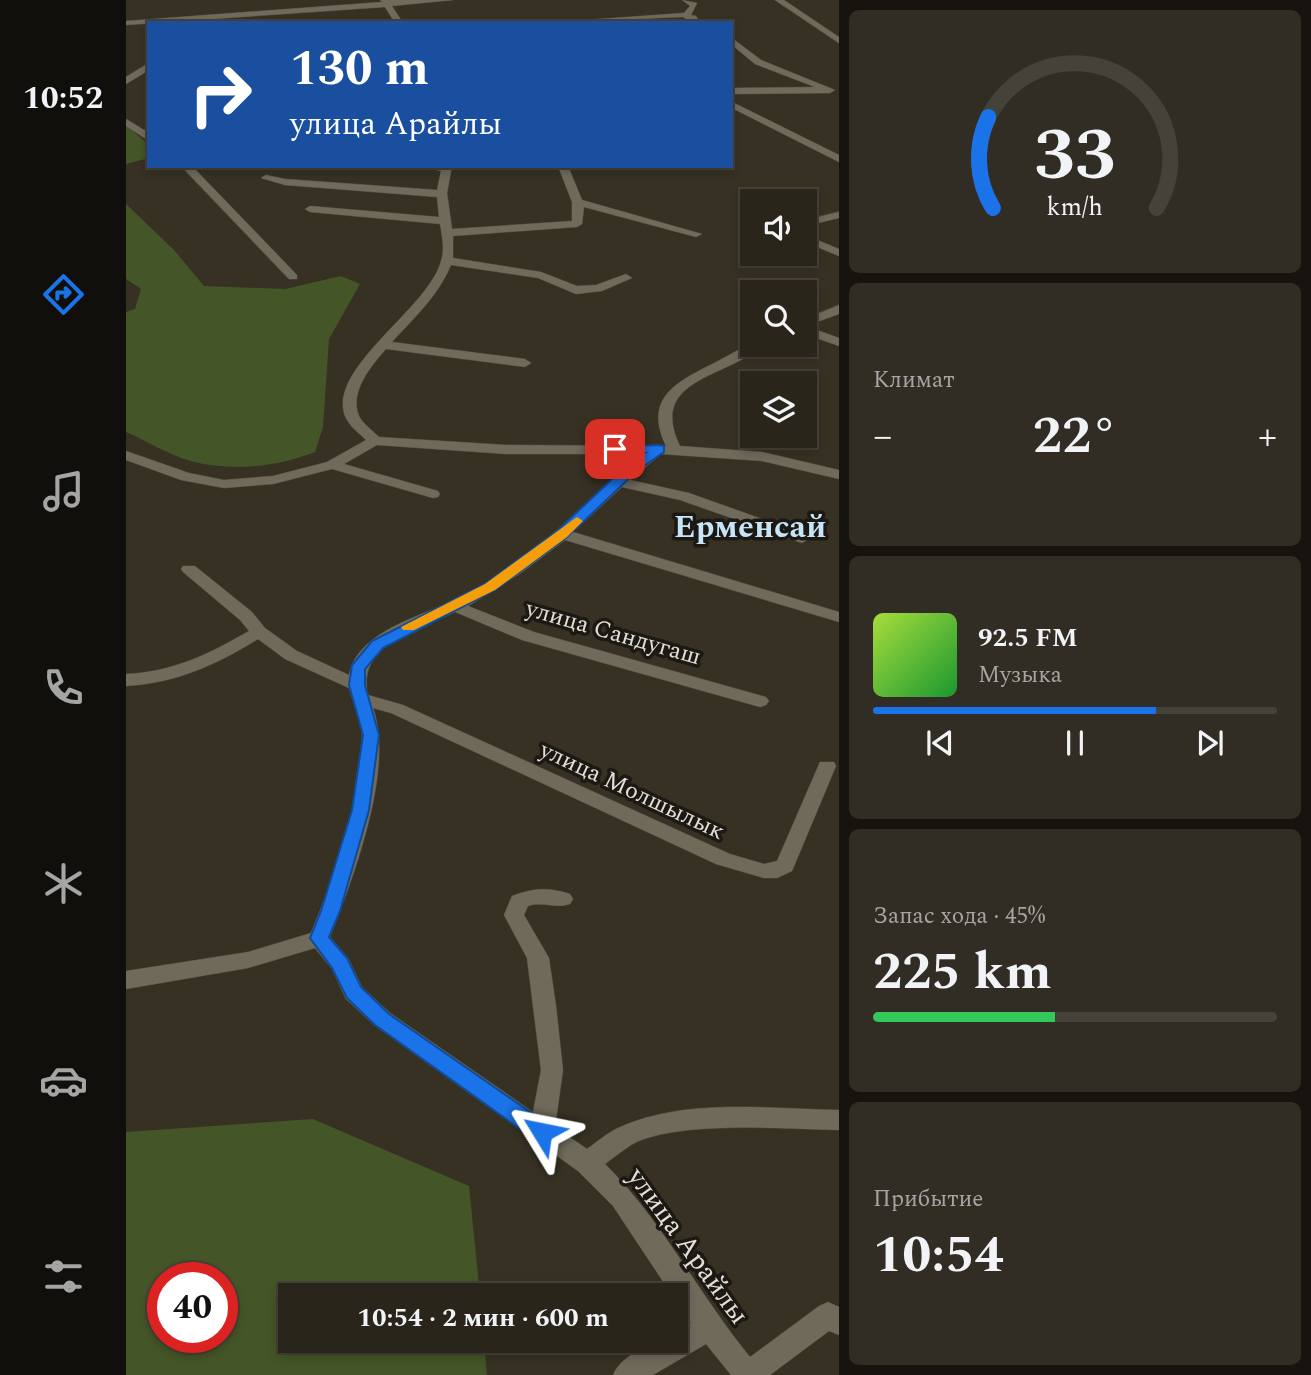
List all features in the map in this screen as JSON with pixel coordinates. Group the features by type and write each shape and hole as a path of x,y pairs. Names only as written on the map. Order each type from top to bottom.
{"street":[{"path":"151,21 385,2 449,0"},
{"path":"603,21 689,18 694,5 686,0"},
{"path":"779,0 838,41"},
{"path":"385,2 398,21"},
{"path":"126,23 147,21"},
{"path":"733,42 758,62 833,92"},
{"path":"126,81 147,67"},
{"path":"733,91 833,92"},
{"path":"733,106 838,159"},
{"path":"126,122 147,137"},
{"path":"188,168 293,276"},
{"path":"375,441 351,415 349,400 354,384 382,345 423,303 447,261 447,227 442,194 447,168"},
{"path":"310,209 447,227 577,223 580,218 577,202 565,168"},
{"path":"266,178 285,183 442,194"},
{"path":"577,202 696,234"},
{"path":"817,220 838,215"},
{"path":"817,243 838,253"},
{"path":"447,261 541,275 576,290 598,288 626,278"},
{"path":"817,318 838,309"},
{"path":"817,334 838,342"},
{"path":"382,345 525,363"},
{"path":"667,449 666,402 676,388 740,354"},
{"path":"126,455 186,477 224,485 273,480 332,465 375,441 526,450 667,449 764,454 804,463 838,475"},
{"path":"126,980 224,965 289,950 319,938 330,911 360,810 371,735 360,692 358,668 378,645 490,587 562,534 632,468 667,449"},
{"path":"332,465 433,494"},
{"path":"620,482 684,496 802,538"},
{"path":"562,534 838,617"},
{"path":"189,569 246,616 259,632 291,655 360,692"},
{"name":"улица Сандугаш","path":"454,606 528,636 760,701"},
{"path":"126,680 147,680 183,673 259,632"},
{"name":"улица Молшылык","path":"360,692 723,859 764,871 777,871 785,866 827,766"},
{"path":"542,1132 552,1070 545,1006 538,958 514,915 519,901 536,895 563,899"},
{"name":"улица Арайлы","path":"319,938 340,964 354,993 382,1019 587,1163 622,1198 709,1327 748,1375"},
{"path":"587,1163 625,1136 665,1124 721,1118 838,1120"},
{"path":"748,1375 828,1315 838,1322"},
{"path":"627,1375 709,1327"}],"green space":[{"path":"126,125 147,143 147,159 126,164"},
{"path":"126,204 174,250 204,286 285,289 341,276 360,284 329,339 323,427 315,452 270,464 222,466 166,452 126,432 126,312 135,309 141,289 126,279"},
{"path":"313,1119 469,1186 479,1283 278,1283 278,1353 485,1353 487,1375 126,1375 126,1132"}],"slow traffic":[{"path":"409,627 490,587 577,521"}],"district":[{"name":"Ерменсай","path":"750,527"}],"route":[{"path":"542,1132 382,1019 354,993 340,964 319,938 330,911 360,810 371,735 357,685 358,668 378,645 490,587 562,534 632,468 659,449 615,449"}]}
